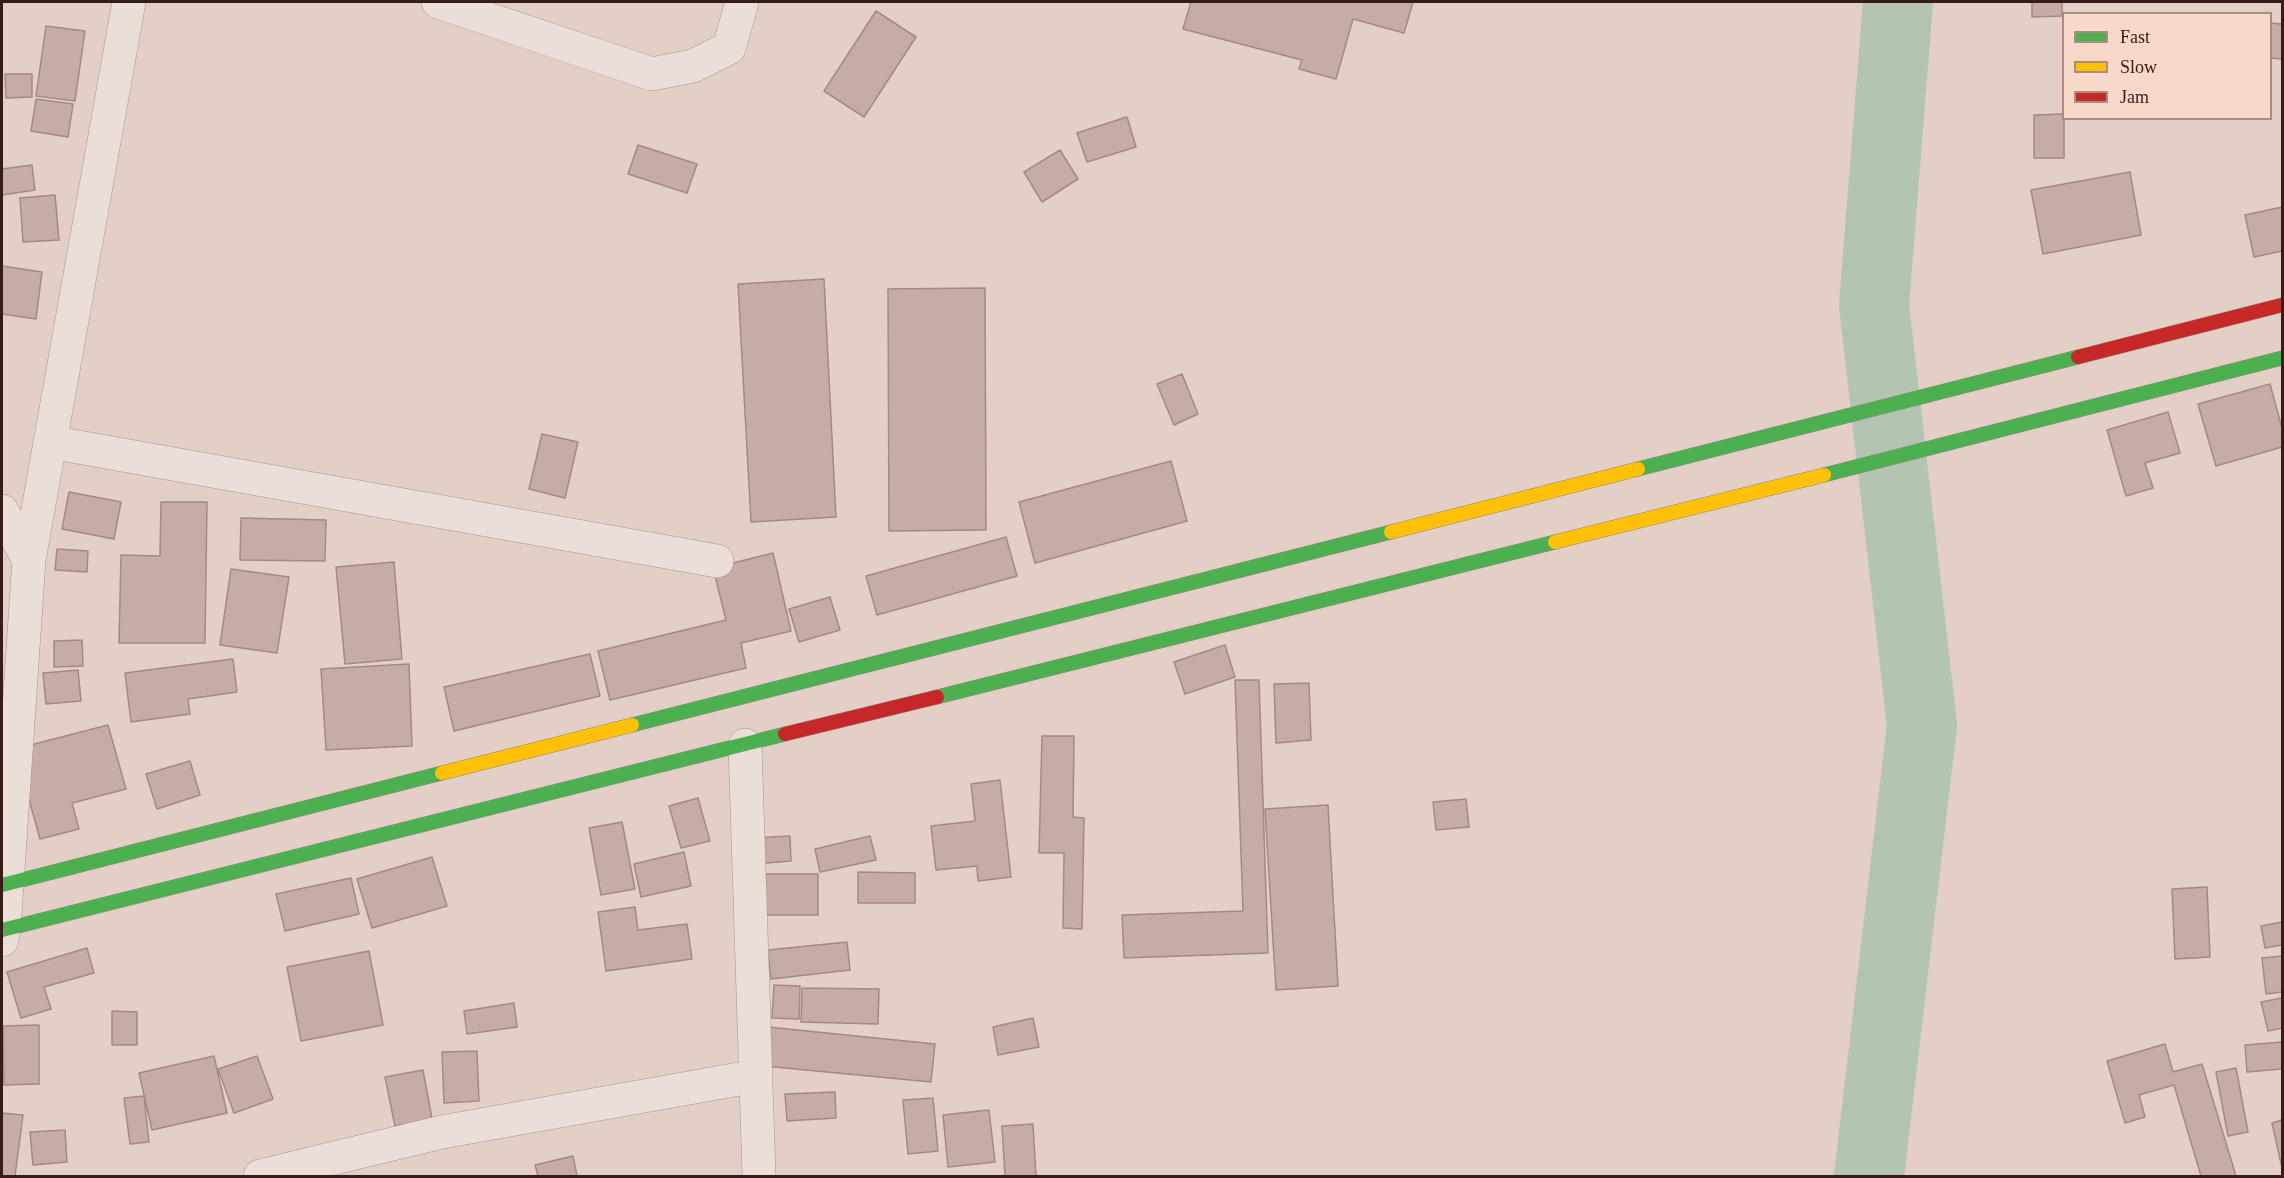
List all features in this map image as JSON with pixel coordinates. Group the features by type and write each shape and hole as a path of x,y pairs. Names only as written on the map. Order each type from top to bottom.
{"main road":[{"path":"4,884 2283,305"},
{"path":"2,933 2283,358"}],"street":[{"path":"2,933 19,574 50,442 129,2"},
{"path":"438,2 652,74 693,66 729,48 742,2"},
{"path":"50,442 717,561"},
{"path":"2,511 19,574"},
{"path":"745,745 759,1176"},
{"path":"260,1176 442,1132 756,1076"}],"building":[{"path":"1191,2 1413,2 1404,33 1353,19 1336,79 1299,69 1302,60 1183,29"},
{"path":"2032,2 2062,2 2062,16 2032,17"},
{"path":"876,11 916,37 864,117 824,91"},
{"path":"2272,23 2282,24 2282,59 2272,58"},
{"path":"46,26 85,31 75,101 36,96"},
{"path":"5,74 32,74 32,97 6,98"},
{"path":"36,99 73,104 68,137 31,131"},
{"path":"2062,114 2064,158 2034,158 2034,115"},
{"path":"1127,117 1136,147 1087,162 1077,133"},
{"path":"638,145 697,164 687,193 628,174"},
{"path":"1060,150 1078,179 1042,202 1024,172"},
{"path":"32,165 35,190 2,195 2,169"},
{"path":"2130,172 2141,235 2043,254 2031,190"},
{"path":"55,195 59,240 23,242 20,198"},
{"path":"2282,207 2282,251 2254,257 2245,215"},
{"path":"2,266 42,272 36,319 2,314"},
{"path":"824,279 836,517 751,522 738,284"},
{"path":"985,288 986,530 889,531 888,289"},
{"path":"1182,374 1198,414 1174,425 1157,384"},
{"path":"2270,384 2282,428 2282,447 2216,466 2198,404"},
{"path":"2168,412 2180,453 2145,463 2153,488 2126,496 2107,430"},
{"path":"542,434 578,442 565,498 529,489"},
{"path":"1171,461 1187,521 1035,563 1019,502"},
{"path":"69,492 121,502 114,539 62,529"},
{"path":"161,502 207,502 205,643 119,643 121,555 160,556"},
{"path":"241,518 326,520 325,561 240,560"},
{"path":"1006,537 1017,576 877,615 866,576"},
{"path":"57,549 88,551 87,572 55,570"},
{"path":"773,553 791,631 741,643 746,668 610,700 598,651 726,620 713,568"},
{"path":"394,562 402,659 345,664 336,567"},
{"path":"231,569 289,577 277,653 220,645"},
{"path":"830,597 840,630 799,642 789,609"},
{"path":"82,640 83,666 54,667 54,641"},
{"path":"1225,645 1235,677 1185,694 1174,662"},
{"path":"590,654 600,696 454,731 444,687"},
{"path":"233,659 237,692 188,699 190,714 131,722 125,673"},
{"path":"409,664 412,746 326,750 321,669"},
{"path":"78,670 81,701 46,704 43,673"},
{"path":"1235,680 1259,680 1268,953 1124,958 1122,915 1243,911"},
{"path":"1309,683 1311,740 1276,743 1274,684"},
{"path":"108,725 126,789 72,803 79,829 40,839 15,749"},
{"path":"1042,736 1074,736 1073,817 1084,818 1082,929 1063,928 1064,853 1039,853"},
{"path":"190,761 200,795 157,809 146,774"},
{"path":"1000,780 1011,877 978,881 977,866 936,870 931,826 975,821 971,784"},
{"path":"698,798 710,841 681,848 669,806"},
{"path":"1466,799 1469,827 1436,830 1433,802"},
{"path":"1328,805 1338,986 1276,990 1265,809"},
{"path":"622,822 635,889 601,895 589,828"},
{"path":"790,836 791,861 755,864 753,838"},
{"path":"870,836 876,860 820,872 815,849"},
{"path":"684,852 691,886 641,897 634,864"},
{"path":"432,857 447,906 372,928 357,879"},
{"path":"858,872 915,873 915,903 858,903"},
{"path":"751,874 818,874 818,915 751,915"},
{"path":"351,878 359,914 285,931 276,894"},
{"path":"2207,887 2210,957 2175,959 2172,889"},
{"path":"635,907 638,930 687,924 692,959 606,971 598,912"},
{"path":"2282,922 2282,945 2265,948 2261,926"},
{"path":"847,942 850,970 771,979 768,950"},
{"path":"87,948 94,973 44,987 51,1009 21,1018 7,972"},
{"path":"369,951 383,1025 301,1041 287,967"},
{"path":"2282,956 2282,992 2266,994 2262,958"},
{"path":"774,985 800,986 799,1019 772,1018"},
{"path":"802,988 879,989 878,1024 801,1022"},
{"path":"2282,998 2282,1028 2268,1031 2261,1002"},
{"path":"514,1003 517,1027 467,1034 464,1011"},
{"path":"112,1011 137,1012 137,1045 112,1045"},
{"path":"1033,1018 1039,1047 998,1055 993,1027"},
{"path":"39,1025 39,1084 4,1085 3,1026"},
{"path":"768,1027 935,1044 931,1082 764,1066"},
{"path":"2282,1042 2282,1069 2247,1072 2245,1045"},
{"path":"2165,1044 2173,1072 2202,1064 2236,1176 2201,1176 2174,1085 2139,1095 2145,1117 2125,1123 2107,1061"},
{"path":"477,1051 479,1101 444,1103 442,1052"},
{"path":"214,1056 227,1113 152,1130 139,1073"},
{"path":"257,1056 273,1099 234,1113 218,1069"},
{"path":"2236,1068 2248,1132 2228,1136 2216,1072"},
{"path":"423,1070 432,1119 395,1126 385,1077"},
{"path":"835,1092 836,1118 787,1121 785,1094"},
{"path":"144,1096 149,1142 130,1144 124,1098"},
{"path":"933,1098 938,1151 908,1154 903,1100"},
{"path":"989,1110 995,1162 948,1167 943,1115"},
{"path":"2,1113 23,1115 15,1176 2,1176"},
{"path":"2282,1120 2282,1168 2272,1123"},
{"path":"1033,1124 1036,1176 1005,1176 1002,1126"},
{"path":"65,1130 67,1162 33,1165 30,1132"},
{"path":"573,1156 577,1176 538,1176 535,1165"}],"waterway":[{"path":"1869,1176 1922,725 1874,305 1898,2"}],"traffic: fast":[{"path":"1638,469 2078,357"},
{"path":"1824,475 2282,358"},
{"path":"632,725 1391,532"},
{"path":"937,697 1555,542"},
{"path":"2,930 785,734"},
{"path":"2,885 442,773"}],"traffic: slow":[{"path":"1391,532 1638,469"},
{"path":"1555,542 1824,475"},
{"path":"442,773 632,725"}],"traffic: jam":[{"path":"2078,357 2282,305"},
{"path":"785,734 937,697"}]}
